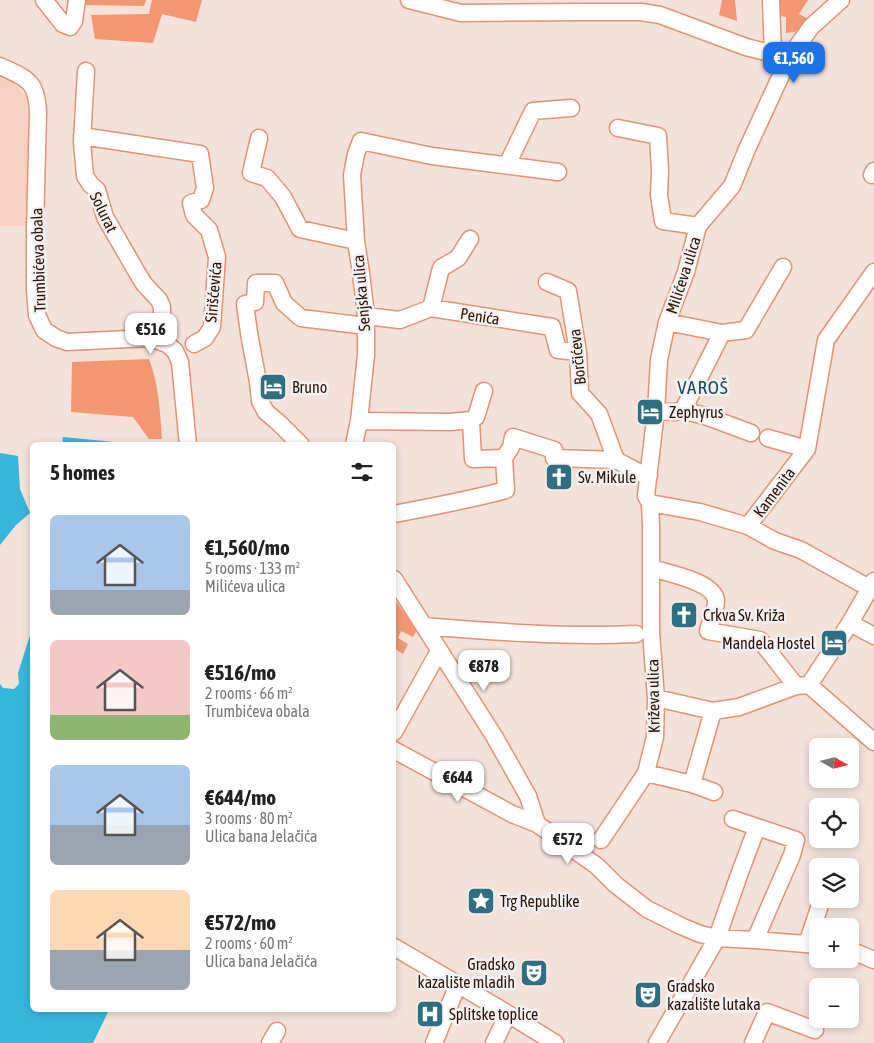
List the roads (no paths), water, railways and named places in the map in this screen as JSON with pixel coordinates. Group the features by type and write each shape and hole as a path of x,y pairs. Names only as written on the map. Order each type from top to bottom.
{"street":[{"path":"44,0 63,24 70,27 74,21 77,0"},
{"path":"409,0 461,13 641,12 660,15 746,47 781,56 771,0"},
{"name":"Milićeva ulica","path":"650,503 646,496 660,360 667,322 686,272 698,226 732,186 781,56 841,0"},
{"name":"Trumbićeva obala","path":"0,66 21,76 30,83 35,89 38,99 35,290 38,315 44,330 56,338 67,342 141,338 157,340"},
{"name":"Solurat","path":"86,71 82,136 86,176 91,185 97,190 105,217 135,269 144,284 159,300 162,308 162,325 157,340"},
{"path":"558,172 507,165 533,111 571,108"},
{"path":"618,128 658,136 659,195 663,221 698,226"},
{"name":"Sirišćevića","path":"82,136 200,154 205,188 201,200 191,203 194,215 209,230 217,257 212,327 204,338 194,344"},
{"path":"259,138 251,173 267,178 283,197 300,229 356,241"},
{"name":"Senjska ulica","path":"355,442 359,421 366,355 366,321 356,241 352,175 356,154 361,141 432,156 507,165"},
{"path":"298,442 266,412 260,401 245,304 255,302 256,283 275,283 284,303 301,318 366,321 400,320 431,308 441,268 458,258 470,239"},
{"path":"667,322 722,333 746,330 784,267"},
{"name":"Kamenita","path":"650,503 700,512 748,526 807,449 826,340 872,274"},
{"name":"Borčićeva","path":"547,282 568,291 578,352 580,393 599,414 616,460"},
{"name":"Penića","path":"431,308 552,327 558,350 578,352"},
{"path":"683,410 722,333"},
{"path":"157,340 167,344 175,351 180,362 188,442"},
{"path":"359,421 450,422 471,420 476,417 484,391"},
{"path":"656,411 675,412 683,410 751,433"},
{"path":"471,420 473,459 504,458"},
{"path":"396,514 506,490 504,458 511,448 513,438 554,450 554,458 616,460 644,475 649,475"},
{"name":"Kamenita","path":"768,438 807,449"},
{"name":"Križeva ulica","path":"601,840 646,773 654,737 656,698 651,632 650,503"},
{"path":"656,698 713,711 739,707 802,685 850,623 871,584 801,550 775,541 748,526"},
{"path":"651,568 701,583 712,591 716,601 708,630 760,640 802,685 874,742"},
{"path":"396,582 504,753 528,796 537,824"},
{"path":"850,623 874,636"},
{"path":"424,626 498,633 566,635 636,634"},
{"path":"396,728 439,650"},
{"path":"692,784 713,711"},
{"path":"396,751 512,814 537,824 597,866 647,909 687,928 700,934 717,938 809,944"},
{"path":"646,773 692,784 714,792"},
{"path":"732,819 796,840 792,855 755,940"},
{"path":"657,1043 717,938 738,875 757,827"},
{"path":"396,948 504,1009 555,1043"},
{"path":"859,954 874,960"},
{"path":"434,1043 458,984"},
{"path":"494,1043 504,1009"},
{"path":"754,1043 767,1012 815,1030"}],"water":[{"path":"63,437 114,442 62,442"},
{"path":"0,453 18,456 20,489 30,513 16,525 0,545"},
{"path":"30,635 30,1012 108,1012 93,1043 0,1043 0,684 3,688 14,689 19,684 18,673"}],"place":[{"name":"Bruno","path":"273,387"},
{"name":"Zephyrus","path":"650,412"},
{"name":"Sv. Mikule","path":"559,477"},
{"name":"Crkva Sv. Križa","path":"684,615"},
{"name":"Mandela Hostel","path":"834,643"},
{"name":"Trg Republike","path":"481,901"},
{"name":"Gradsko kazalište mladih","path":"534,973"},
{"name":"Gradsko kazalište lutaka","path":"648,995"},
{"name":"Splitske toplice","path":"430,1014"}],"district":[{"name":"VAROŠ","path":"703,387"}]}
